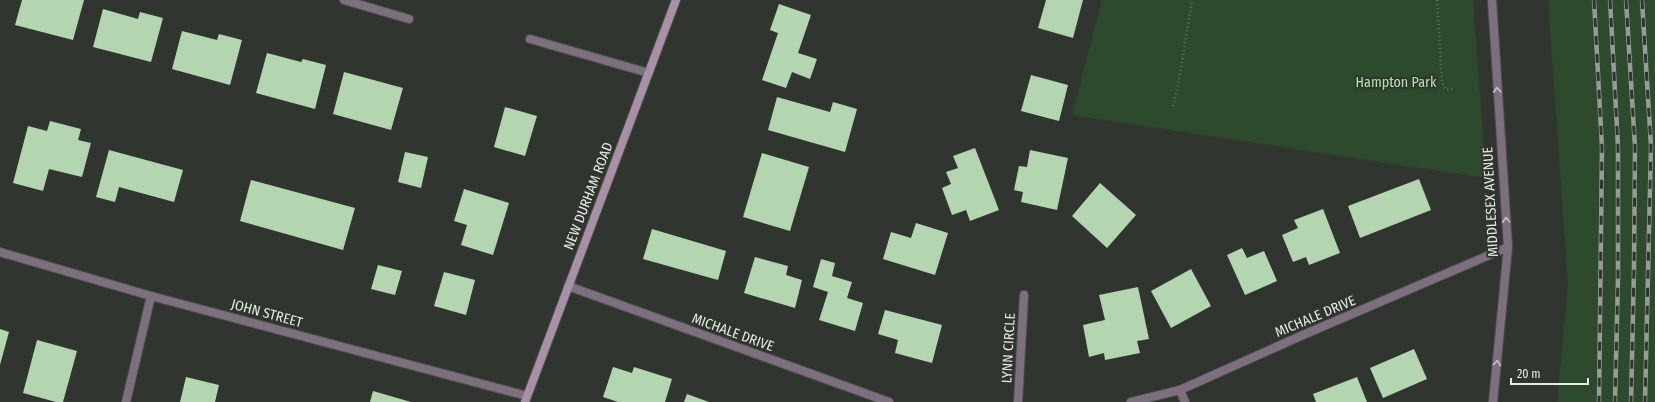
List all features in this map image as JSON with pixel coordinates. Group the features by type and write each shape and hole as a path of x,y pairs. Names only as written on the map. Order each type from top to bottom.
{"main road":[{"name":"NEW DURHAM ROAD","path":"526,399 676,0"}],"street":[{"path":"344,0 409,19"},
{"name":"MIDDLESEX AVENUE","path":"1492,0 1508,247 1494,402"},
{"path":"530,39 649,73"},
{"name":"MICHALE DRIVE","path":"1131,402 1180,390 1310,332 1508,247"},
{"name":"JOHN STREET","path":"0,252 151,296 526,399"},
{"name":"MICHALE DRIVE","path":"568,286 889,402"},
{"name":"LYNN CIRCLE","path":"1018,402 1024,295"},
{"path":"126,402 151,296"},
{"path":"1180,390 1185,402"}],"path":[{"path":"1172,106 1180,75 1192,0"},
{"path":"1437,0 1442,81 1445,89 1453,89"}],"green space":[{"name":"Hampton Park","path":"1102,0 1473,0 1486,178 1072,115"},
{"path":"1548,0 1655,0 1655,402 1557,402 1568,284"}],"building":[{"path":"22,0 84,0 73,40 15,25"},
{"path":"1046,0 1083,0 1073,38 1038,28"},
{"path":"779,4 811,15 798,53 817,59 810,79 792,72 786,88 762,80 778,33 770,30"},
{"path":"103,9 138,19 140,12 163,18 151,62 93,47"},
{"path":"182,31 217,40 219,34 242,40 230,85 172,69"},
{"path":"267,53 301,62 303,59 326,65 315,109 256,93"},
{"path":"344,72 403,88 391,130 333,114"},
{"path":"1031,75 1068,85 1059,121 1021,111"},
{"path":"777,97 830,112 833,102 857,109 845,152 768,130"},
{"path":"505,107 537,116 525,156 494,147"},
{"path":"50,121 81,129 78,140 91,143 82,177 49,169 43,191 13,183 28,126 47,131"},
{"path":"975,148 999,210 970,221 966,210 952,215 942,188 951,184 946,172 958,168 953,156"},
{"path":"109,150 183,170 174,202 119,187 115,202 96,197"},
{"path":"1030,150 1068,158 1057,210 1021,202 1023,192 1014,190 1019,166 1027,167"},
{"path":"405,152 428,157 421,188 398,182"},
{"path":"762,153 809,167 790,231 743,217"},
{"path":"1419,179 1431,210 1360,238 1348,206"},
{"path":"251,180 355,208 343,250 240,221"},
{"path":"1100,183 1136,215 1107,248 1072,216"},
{"path":"464,189 509,203 493,255 461,245 467,225 454,221"},
{"path":"1323,209 1340,253 1309,265 1306,257 1293,262 1282,235 1298,228 1294,220"},
{"path":"916,223 948,233 935,275 883,259 891,232 911,238"},
{"path":"652,229 726,251 718,280 643,259"},
{"path":"1242,248 1247,258 1264,251 1277,281 1245,295 1227,255"},
{"path":"755,257 788,266 786,275 802,280 795,308 744,293"},
{"path":"821,259 835,263 832,276 852,282 847,298 863,303 855,331 819,320 828,292 813,287"},
{"path":"378,265 402,271 395,295 371,289"},
{"path":"1191,269 1211,306 1171,328 1151,291"},
{"path":"444,272 475,280 466,315 434,306"},
{"path":"1138,287 1149,339 1137,341 1140,353 1105,360 1104,353 1089,357 1083,325 1105,320 1099,295"},
{"path":"885,310 942,325 932,363 895,353 898,340 878,334"},
{"path":"0,329 9,332 0,365"},
{"path":"37,340 77,351 63,402 56,402 23,393"},
{"path":"1414,349 1427,379 1383,398 1370,368"},
{"path":"613,367 632,373 634,367 672,379 665,402 618,402 603,397"},
{"path":"186,377 219,385 215,402 180,402"},
{"path":"1357,377 1367,402 1316,402 1313,394"},
{"path":"373,391 411,402 370,402"},
{"path":"687,394 709,402 684,402"}],"railway":[{"path":"1594,0 1602,148 1599,402"},
{"path":"1610,0 1618,147 1618,278 1615,402"},
{"path":"1626,0 1635,147 1631,402"},
{"path":"1642,0 1651,146 1645,402"}]}
